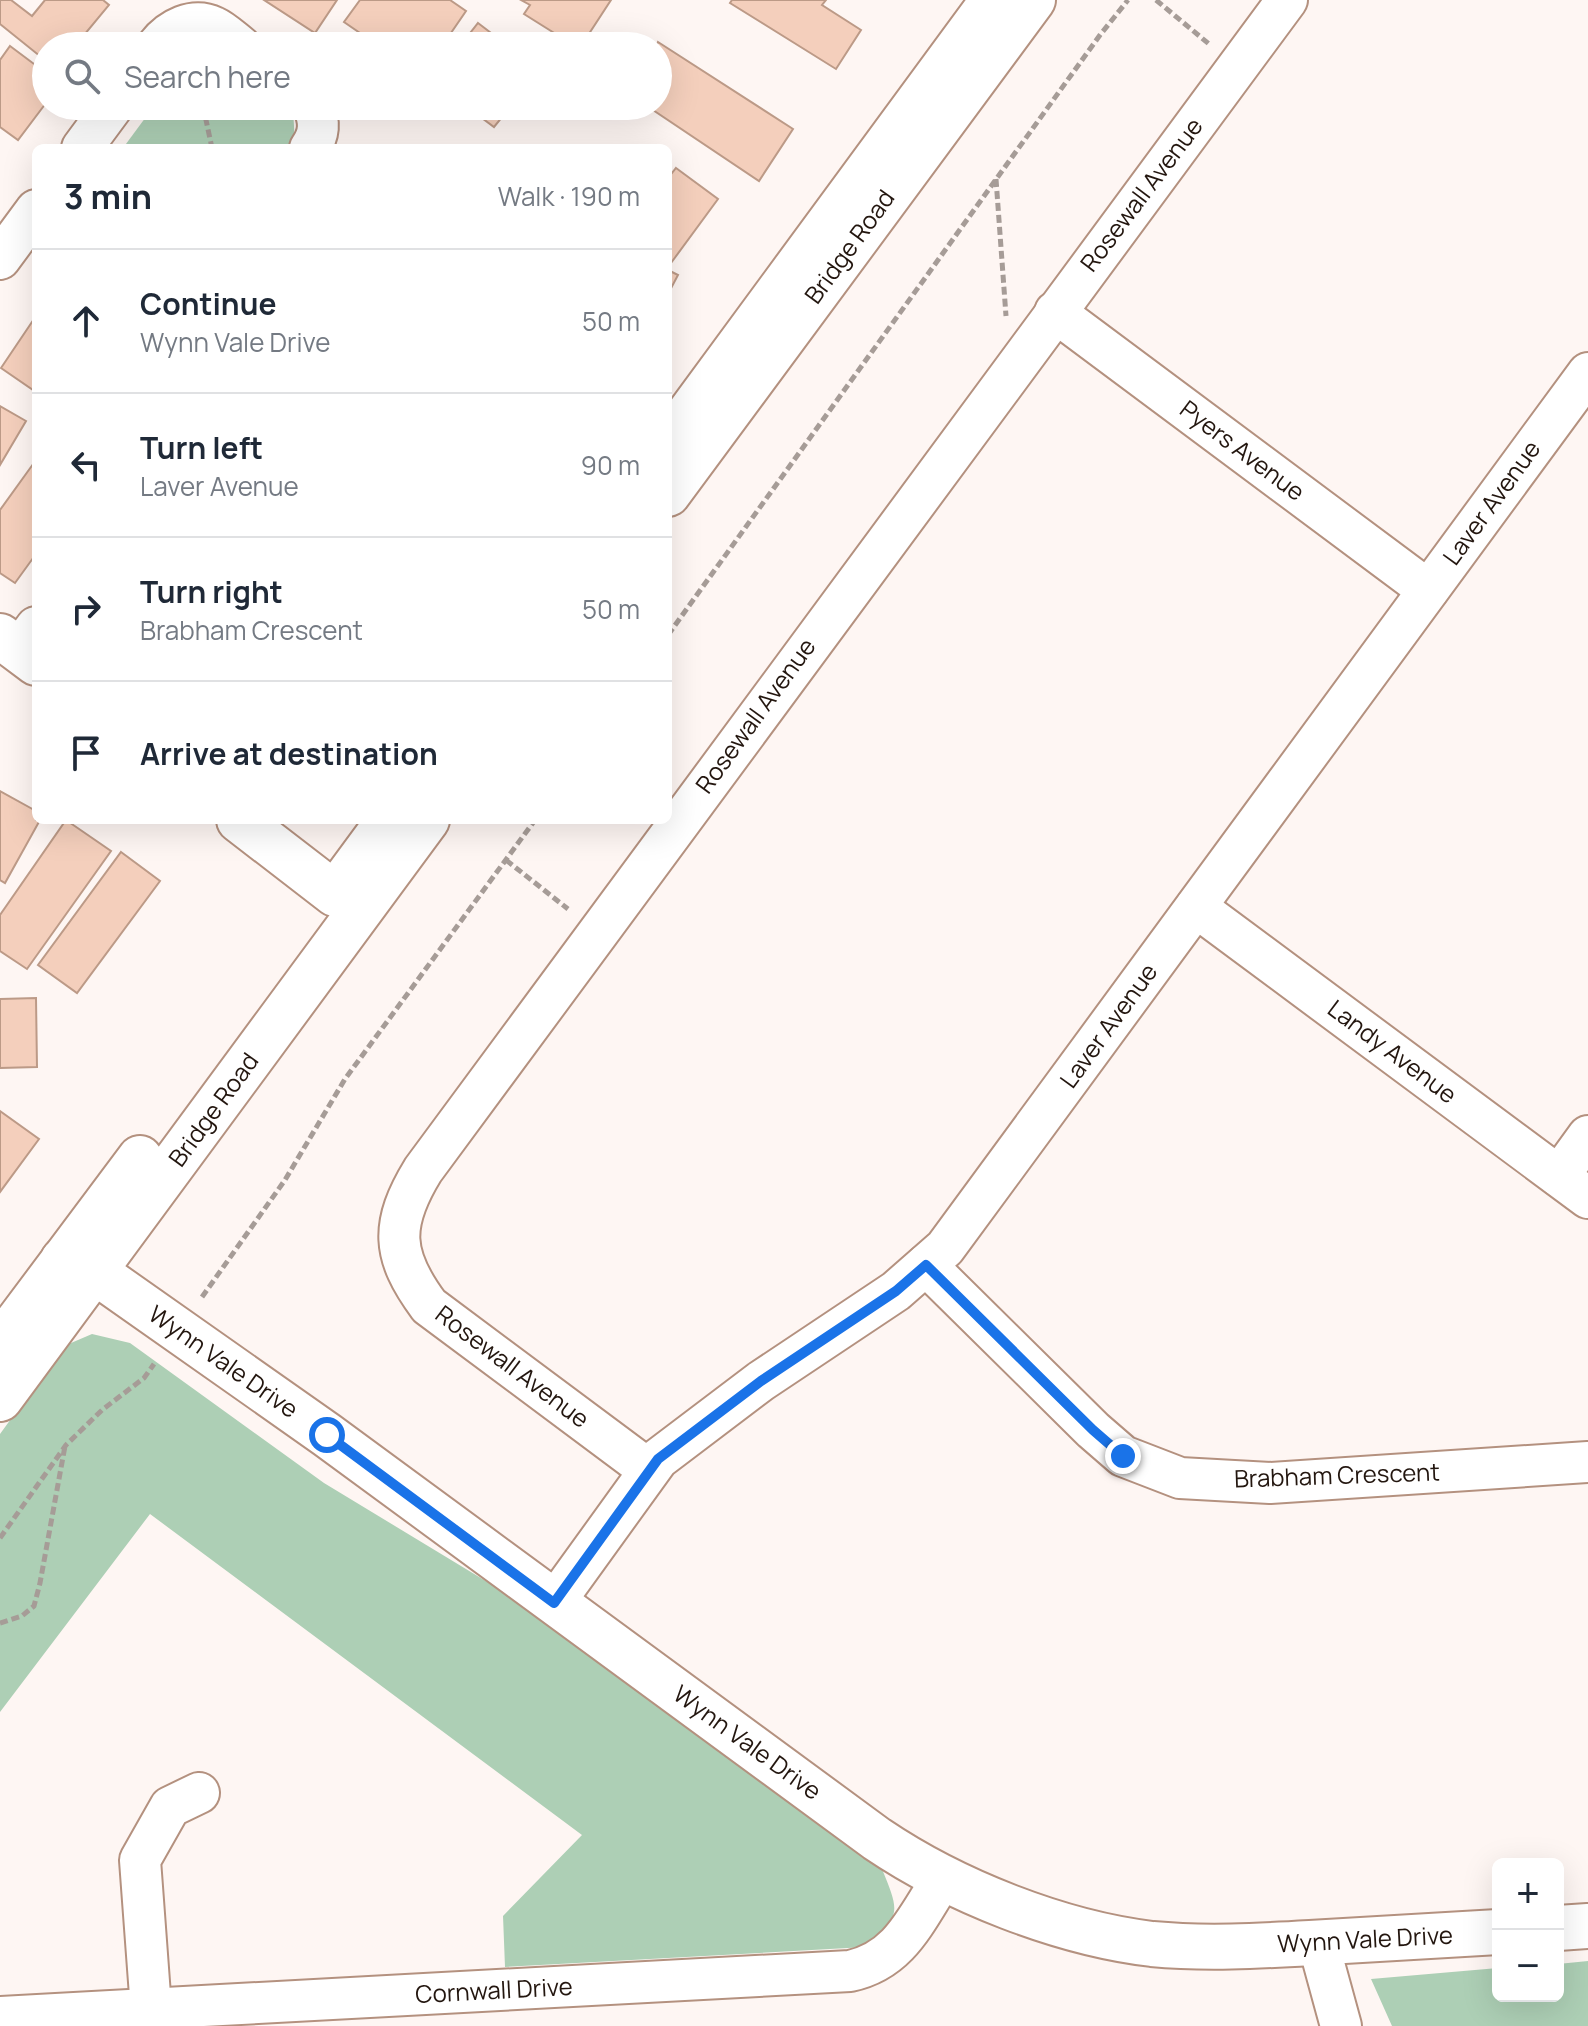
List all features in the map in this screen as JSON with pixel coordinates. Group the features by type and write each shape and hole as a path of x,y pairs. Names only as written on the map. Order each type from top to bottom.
{"main road":[{"name":"Bridge Road","path":"672,437 993,0"},
{"name":"Bridge Road","path":"672,489 1033,0"},
{"path":"245,824 350,899"},
{"name":"Bridge Road","path":"350,899 387,824"},
{"name":"Bridge Road","path":"0,1399 79,1266 350,899 423,824"},
{"name":"Bridge Road","path":"0,1345 79,1266"},
{"name":"Wynn Vale Drive","path":"79,1266 327,1435 877,1839 909,1861 943,1878 988,1899 1079,1930 1117,1939 1193,1947 1492,1932"},
{"path":"1564,1928 1588,1926"}],"street":[{"name":"Rosewall Avenue","path":"649,1470 429,1306 410,1280 399,1244 405,1200 441,1145 1287,0"},
{"path":"172,32 176,28 197,24 213,26 221,32"},
{"path":"85,144 103,120"},
{"path":"313,144 318,120"},
{"path":"0,259 32,215"},
{"name":"Pyers Avenue","path":"1055,312 1428,590"},
{"name":"Laver Avenue","path":"554,1603 658,1459 749,1390 896,1291 945,1248 1588,373"},
{"name":"Landy Avenue","path":"1196,907 1573,1187"},
{"path":"1573,1187 1588,1136"},
{"name":"Brabham Crescent","path":"926,1265 1123,1456 1180,1478 1270,1483 1588,1462"},
{"path":"151,2009 140,1860 170,1807 199,1793"},
{"name":"Cornwall Drive","path":"0,2017 850,1971 891,1954 943,1878"},
{"path":"1318,1942 1341,2026"}],"path":[{"path":"672,629 1128,0"},
{"path":"1156,0 1211,46"},
{"path":"206,120 211,144"},
{"path":"996,179 1007,329"},
{"path":"0,1538 66,1445 102,1410 144,1378 285,1180 345,1079 532,824"},
{"path":"506,860 580,918"},
{"path":"0,1623 22,1616 34,1606 66,1445"}],"green space":[{"path":"144,120 294,120 295,144 126,144"},
{"path":"92,1334 130,1343 324,1483 494,1586 882,1869 894,1905 886,1928 866,1947 505,1967 503,1916 582,1835 150,1514 0,1712 0,1434 64,1346"},
{"path":"1588,1961 1588,2026 1392,2026 1371,1979 1492,1969 1492,2002 1564,2002 1564,1963"}],"building":[{"path":"0,0 11,0 32,16 45,0 103,0 109,5 87,32 32,32 32,50 0,24"},
{"path":"264,0 337,0 313,32"},
{"path":"360,0 450,0 466,11 452,32 359,32 344,22"},
{"path":"521,0 611,0 590,32 553,32 524,14 530,5"},
{"path":"732,0 826,0 822,5 861,30 836,69 730,3"},
{"path":"478,23 490,32 471,32"},
{"path":"10,46 32,62 33,120 18,140 0,127 0,60"},
{"path":"672,51 793,129 759,181 668,120 672,120"},
{"path":"485,120 500,120 494,127"},
{"path":"676,168 718,199 672,262 672,173"},
{"path":"672,272 678,275 672,286"},
{"path":"32,322 32,389 1,368"},
{"path":"0,406 26,421 0,465"},
{"path":"32,466 32,560 15,583 0,573 0,510"},
{"path":"0,791 32,809 32,824 38,824 5,883 0,880"},
{"path":"63,824 72,824 111,851 27,969 0,951 0,915"},
{"path":"121,852 160,881 77,993 38,965"},
{"path":"36,998 37,1067 0,1068 0,999"},
{"path":"0,1111 39,1139 0,1192"}],"route":[{"path":"327,1435 554,1603 658,1459 761,1381 896,1291 926,1265 1123,1456"}]}
